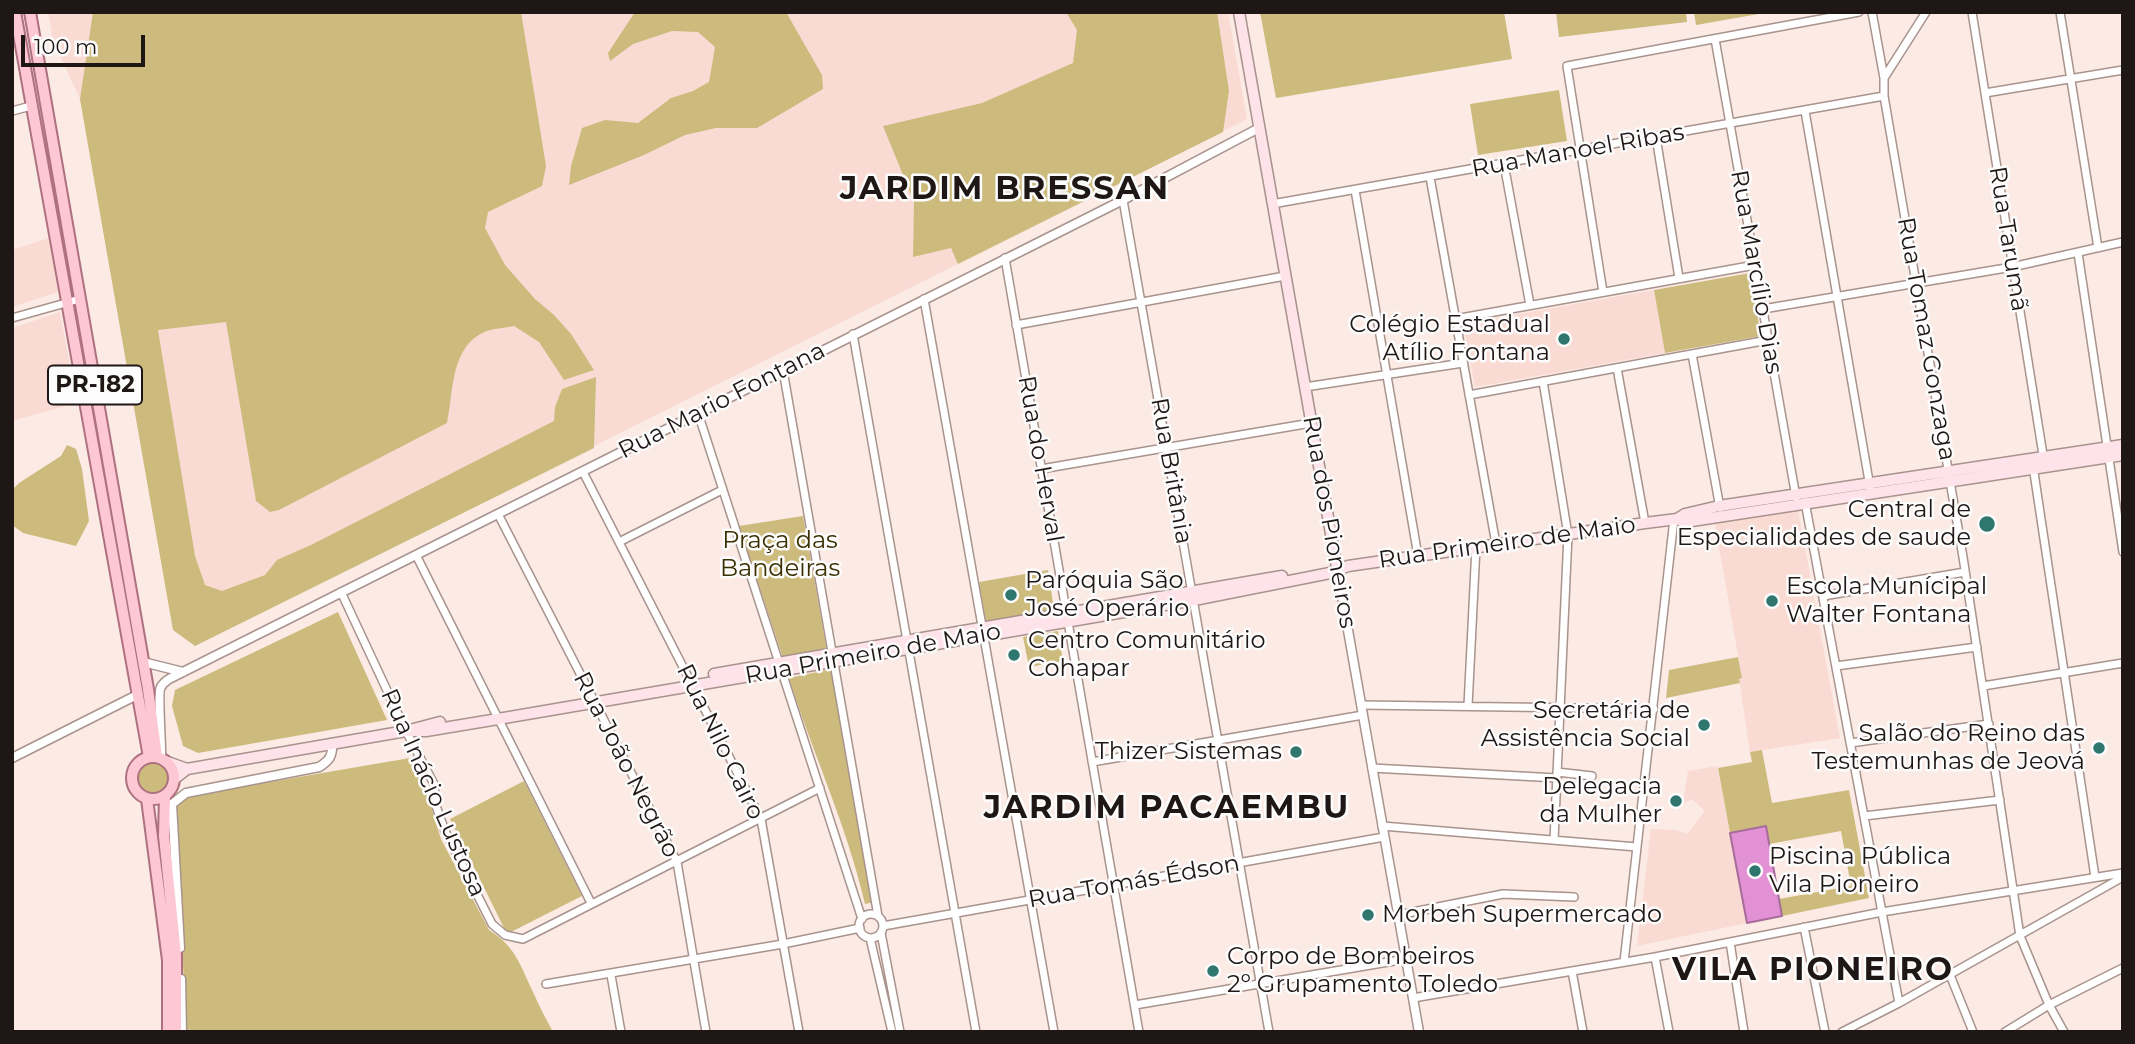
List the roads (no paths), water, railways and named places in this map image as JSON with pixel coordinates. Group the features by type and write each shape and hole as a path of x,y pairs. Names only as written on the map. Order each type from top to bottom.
{"main road":[{"name":"PR-182","path":"15,12 137,695 158,758 170,766 174,779"},
{"name":"PR-182","path":"30,12 158,758"},
{"name":"Rua dos Pioneiros","path":"1239,12 1337,568"},
{"name":"Rua Primeiro de Maio","path":"174,779 187,769 406,731 426,731 779,666 1330,573 1337,568 1645,523 1676,519 1685,522 1720,511 2107,452 2123,445"},
{"name":"Rua Primeiro de Maio","path":"2107,452 2123,455"},
{"path":"122,617 135,615"},
{"path":"168,1032 168,960 153,836 146,799 134,789 132,773 141,760 158,758 187,769"},
{"path":"146,799 165,796 172,789 174,779"},
{"path":"165,796 164,836 176,955 176,1032"}],"street":[{"path":"1603,292 1567,66 1858,12"},
{"name":"Rua Tomaz Gonzaga","path":"1872,12 1965,572 2020,936 2064,1032"},
{"path":"1884,78 1926,12"},
{"name":"Rua Tarumã","path":"1972,12 2012,267 2064,673 2095,877"},
{"path":"2060,12 2098,248"},
{"name":"Rua Marcílio Dias","path":"1715,39 1768,340 1823,596 1899,1003"},
{"path":"1985,93 2123,71"},
{"name":"Rua Manoel Ribas","path":"1272,204 1884,96"},
{"path":"12,111 31,106"},
{"path":"1805,111 1870,489"},
{"name":"Rua Mario Fontana","path":"158,758 162,727 158,697 160,687 169,679 1123,200 1259,128"},
{"path":"1656,137 1679,278"},
{"path":"1504,164 1530,305"},
{"path":"1430,177 1496,544"},
{"path":"1355,190 1418,556"},
{"name":"Rua Britânia","path":"1123,200 1269,1032"},
{"path":"1763,309 2012,267 2123,242"},
{"path":"2078,253 2123,552"},
{"name":"Rua do Herval","path":"1005,258 1139,1032"},
{"path":"1455,318 1755,265"},
{"path":"1016,325 1285,276"},
{"path":"12,318 80,299"},
{"path":"924,299 1054,1032"},
{"path":"853,334 975,1032"},
{"path":"1469,395 1768,340"},
{"path":"1692,354 1720,511"},
{"path":"1305,387 1463,363"},
{"path":"1617,368 1645,523"},
{"path":"783,370 882,930 895,1028"},
{"path":"1543,381 1568,535 1554,840"},
{"path":"698,413 862,919 860,928 863,934 870,938 895,1028"},
{"path":"1041,469 1311,423"},
{"name":"Rua Nilo Cairo","path":"583,472 761,819 799,1032"},
{"path":"619,542 722,490"},
{"name":"Rua João Negrão","path":"498,513 677,862 706,1032"},
{"path":"1624,962 1676,519"},
{"path":"1468,706 1476,547"},
{"path":"416,555 592,903 820,788"},
{"name":"Rua dos Pioneiros","path":"1337,568 1419,1032"},
{"path":"1823,596 1965,572"},
{"name":"Rua Inácio Lustosa","path":"341,592 434,784 436,806 445,831 492,924 505,935 523,939 592,903"},
{"path":"1836,666 1977,647"},
{"path":"143,662 183,672"},
{"path":"1983,687 2123,663"},
{"path":"12,758 137,695"},
{"path":"1361,705 1654,709"},
{"path":"1092,762 1363,715"},
{"path":"1850,743 1989,724"},
{"path":"182,1032 172,804 186,793 319,767 330,760 332,743"},
{"path":"1372,768 1592,776"},
{"path":"1864,816 2000,800"},
{"path":"1382,826 1637,847"},
{"name":"Rua Tomás Édson","path":"882,930 1384,837"},
{"path":"1413,998 1655,957 1882,912 2095,877 2123,875"},
{"path":"1842,1032 2020,936 2123,875"},
{"path":"1398,915 1503,894 1574,897"},
{"path":"862,919 868,915 878,916"},
{"path":"1804,927 1825,1032"},
{"path":"546,984 611,975 860,928"},
{"path":"870,938 882,930"},
{"path":"1730,943 1744,1032"},
{"path":"1655,957 1669,1032"},
{"path":"1135,1004 1406,959"},
{"path":"2005,1032 2049,1004 2123,968"},
{"path":"1572,971 1583,1032"},
{"path":"611,975 621,1032"},
{"path":"1950,975 1973,1032"}],"place":[{"name":"Colégio Estadual Atílio Fontana","path":"1564,339"},
{"name":"Central de Especialidades de saude","path":"1987,524"},
{"name":"Paróquia São José Operário","path":"1011,595"},
{"name":"Escola Munícipal Walter Fontana","path":"1772,601"},
{"name":"Centro Comunitário Cohapar","path":"1014,655"},
{"name":"Secretária de Assistência Social","path":"1704,725"},
{"name":"Salão do Reino das Testemunhas de Jeová","path":"2099,748"},
{"name":"Thizer Sistemas","path":"1296,752"},
{"name":"Delegacia da Mulher","path":"1676,801"},
{"name":"Piscina Pública Vila Pioneiro","path":"1755,871"},
{"name":"Morbeh Supermercado","path":"1368,915"},
{"name":"Corpo de Bombeiros 2º Grupamento Toledo","path":"1213,971"}],"district":[{"name":"JARDIM BRESSAN","path":"1005,190"},
{"name":"JARDIM PACAEMBU","path":"1167,809"},
{"name":"VILA PIONEIRO","path":"1813,971"}],"park label":[{"name":"Praça das Bandeiras","path":"780,555"}]}
